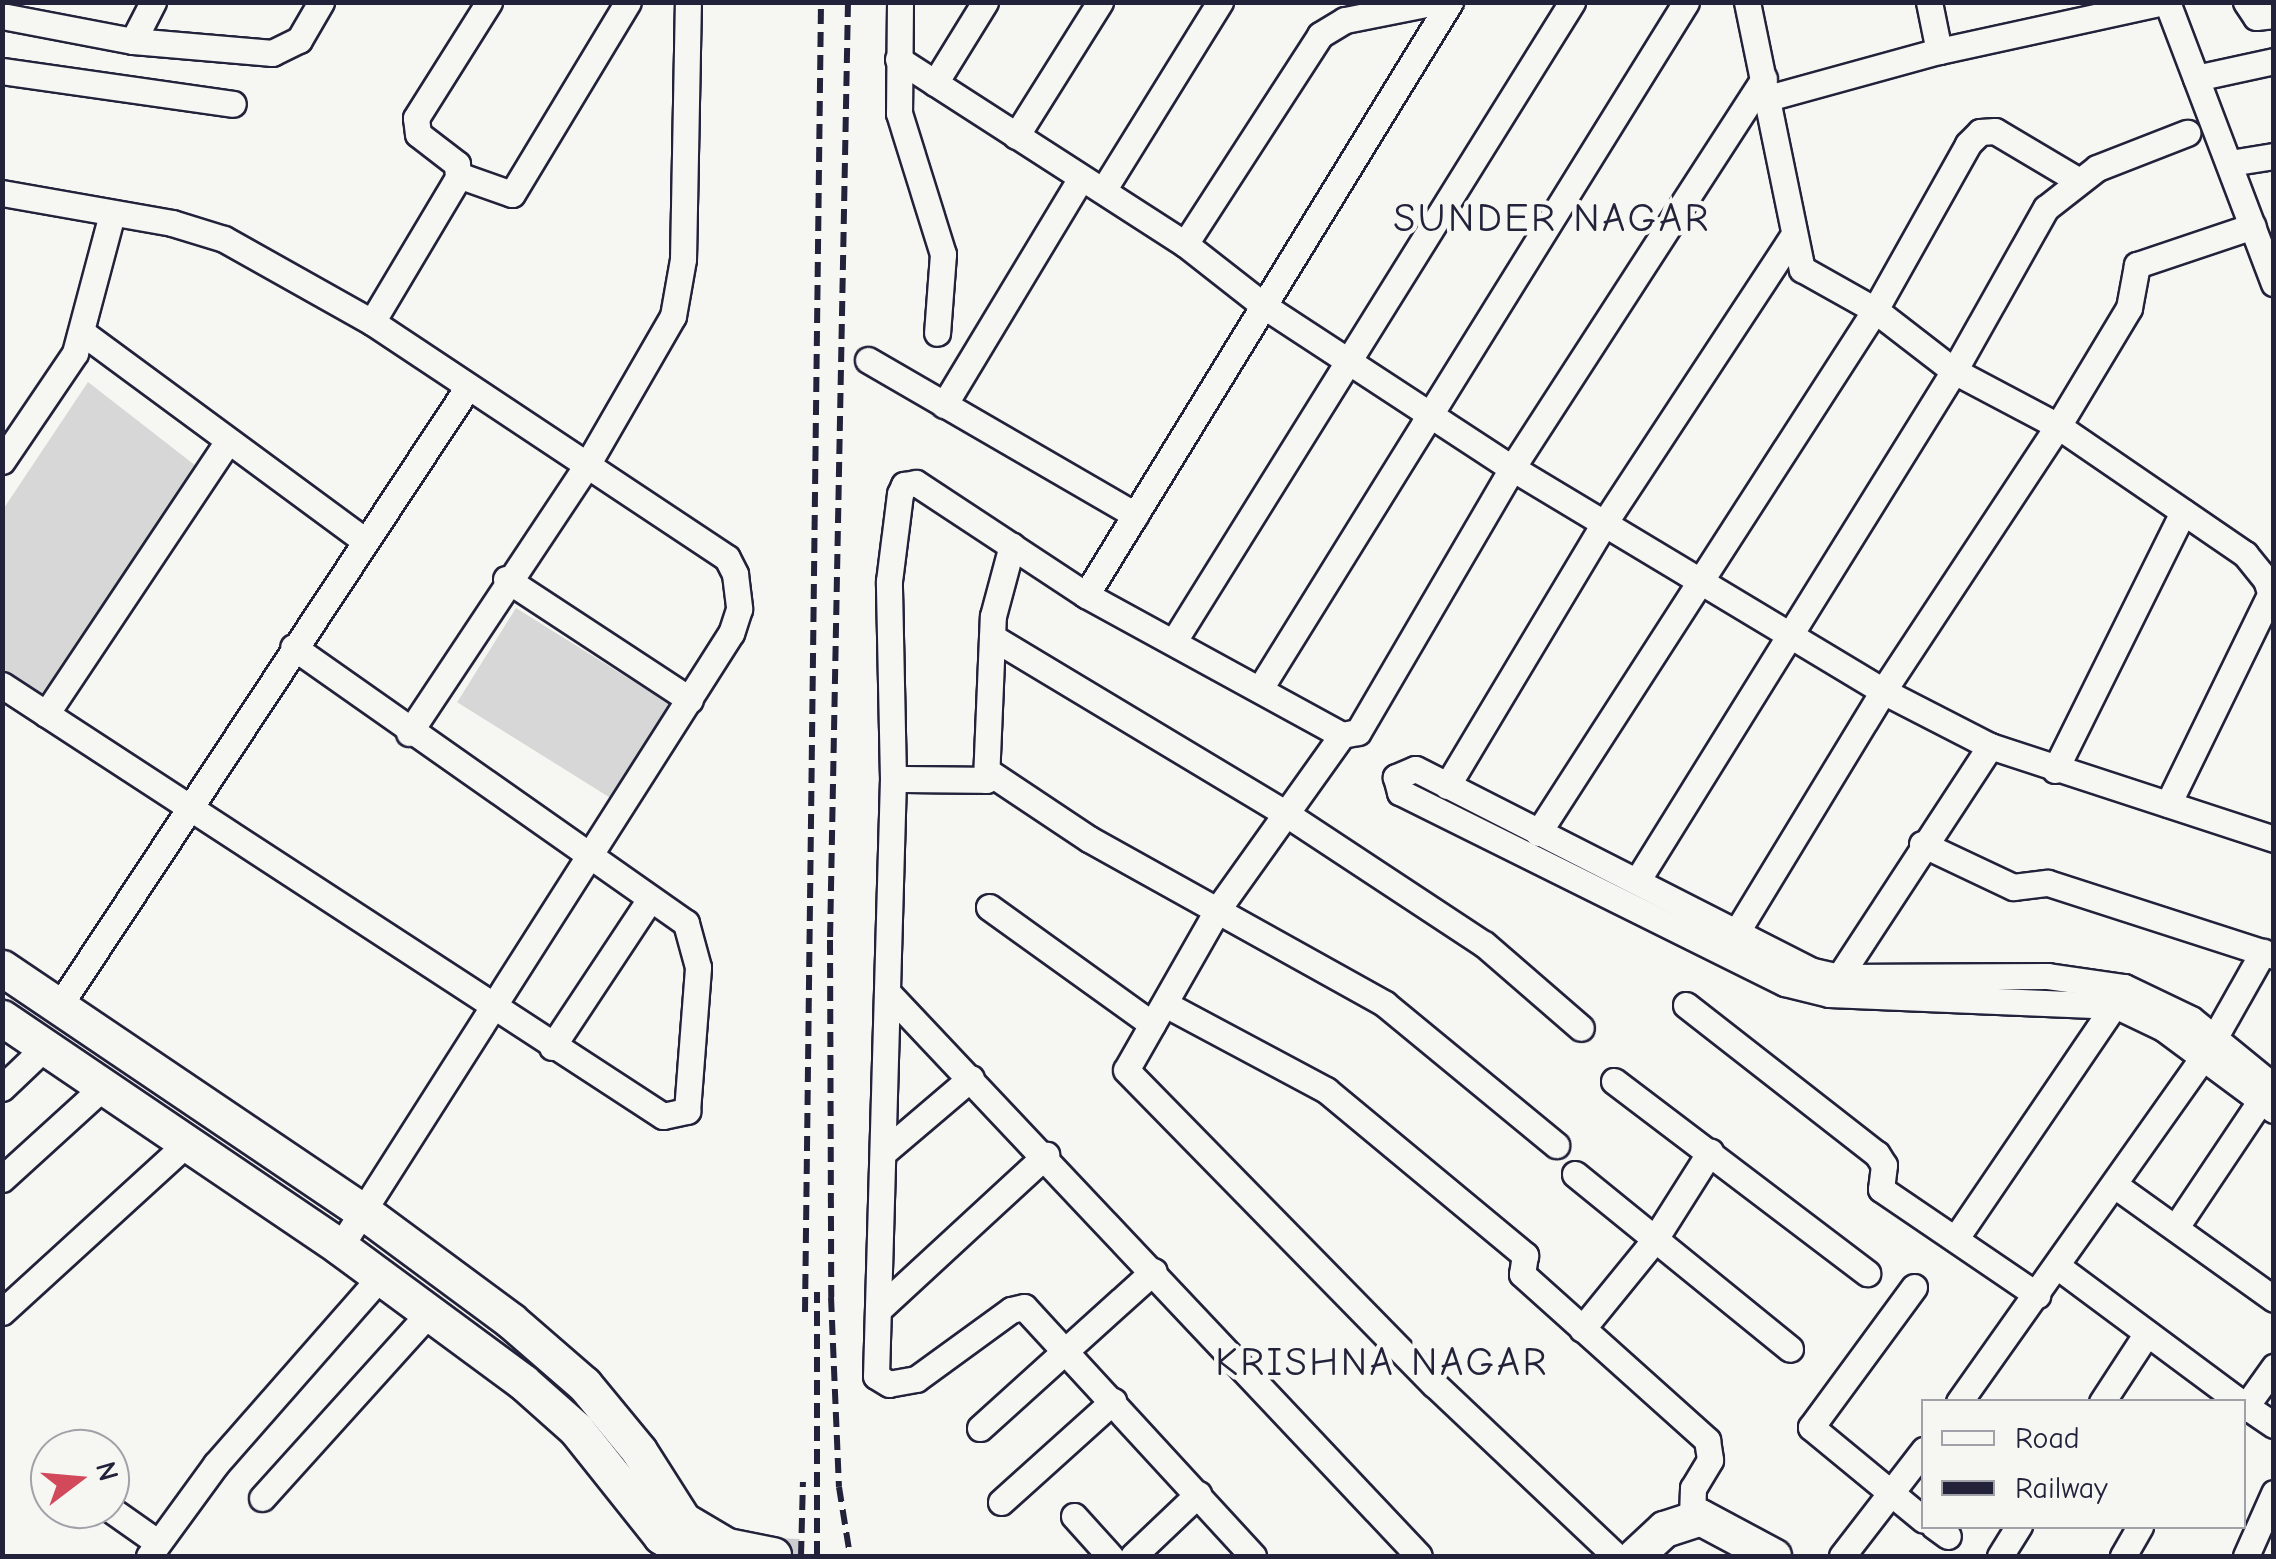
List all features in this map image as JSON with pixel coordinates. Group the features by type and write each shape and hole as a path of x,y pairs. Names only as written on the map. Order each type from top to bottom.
{"street":[{"path":"133,41 153,2"},
{"path":"2,16 133,41 272,53 299,40 321,2"},
{"path":"372,322 458,175 457,164 418,134 416,118 489,2"},
{"path":"458,175 512,194 628,2"},
{"path":"409,732 506,579 587,465 663,338 680,294 688,2"},
{"path":"900,2 899,113 939,227 936,333"},
{"path":"935,83 985,2"},
{"path":"1016,136 1100,2"},
{"path":"944,405 1220,2"},
{"path":"1185,244 1320,35 1345,20 1436,2"},
{"path":"1086,594 1450,2"},
{"path":"1174,642 1572,2"},
{"path":"1261,688 1686,2"},
{"path":"1747,2 1766,88 1791,240 1802,270 1875,310 1954,371 2058,426 2245,554 2272,599 2168,804"},
{"path":"1930,2 1939,51"},
{"path":"1616,1556 1434,1384 1128,1075 1128,1059 1159,1014 1218,909 1342,734 1364,727 1512,468 1766,88 2165,2 2273,279"},
{"path":"2246,2 2256,17 2274,15"},
{"path":"898,59 1185,244 1264,306 1512,468 1883,691 1990,746 2274,839"},
{"path":"2196,78 2274,61"},
{"path":"2,71 233,104"},
{"path":"1538,833 1875,310 1976,134 1995,130 2076,179"},
{"path":"1637,881 1954,371 2046,208 2076,179 2187,133"},
{"path":"2230,164 2274,156"},
{"path":"2,192 224,239 372,322 466,390 727,558 734,574 739,609 731,633 340,1247"},
{"path":"2,460 64,373 83,333 112,214"},
{"path":"1736,933 1883,691 2058,426 2129,308 2137,265 2253,226"},
{"path":"1447,786 1605,522 1791,240"},
{"path":"83,333 227,444 362,539"},
{"path":"868,360 1135,515"},
{"path":"59,1006 362,539 466,390"},
{"path":"46,714 227,444"},
{"path":"1253,1556 1034,1314 1018,1308 932,1370 888,1384 876,1376 893,779 889,581 904,485 916,483 1086,594 1342,734"},
{"path":"2055,770 2183,512"},
{"path":"893,779 982,784 987,770 992,637 1012,545"},
{"path":"506,579 690,700"},
{"path":"992,637 1288,815 1484,944 1581,1028"},
{"path":"2,685 493,1010 663,1116 688,1111 698,947 686,923 293,648"},
{"path":"1840,976 1922,844 1990,746"},
{"path":"2121,996 1804,990 1400,792 1395,784 1401,772 1415,769 1788,962 1840,976 2048,976 2121,996 2210,1047 2270,1099 2176,1227"},
{"path":"987,770 1089,839 1385,1004 1556,1146"},
{"path":"1922,844 2013,887 2048,883 2268,954 2116,1186 1961,1399"},
{"path":"552,1047 650,900"},
{"path":"988,907 1159,1014 1326,1090 1520,1250 1526,1259 1522,1274 1707,1440 1710,1460 1693,1488 1692,1517"},
{"path":"2,968 364,1212 584,1384 639,1451 683,1520 727,1546 773,1555"},
{"path":"889,994 1046,1154 1418,1556"},
{"path":"1956,1238 2121,996"},
{"path":"1686,1004 1877,1154 1884,1165 1881,1189 2037,1295"},
{"path":"2,1018 430,1312 576,1429 662,1536 692,1556"},
{"path":"2,1088 46,1047"},
{"path":"884,1152 971,1078"},
{"path":"1614,1081 1867,1273"},
{"path":"2,1179 103,1086"},
{"path":"2,1312 187,1144"},
{"path":"1582,1329 1653,1242 1710,1152"},
{"path":"878,1310 1046,1154"},
{"path":"1575,1174 1653,1242 1790,1349"},
{"path":"2116,1186 2274,1299"},
{"path":"2056,1266 2235,1399"},
{"path":"980,1428 1154,1271"},
{"path":"130,1528 153,1549 216,1464 381,1276"},
{"path":"1914,1287 1810,1427 1890,1497 1921,1518"},
{"path":"262,1498 430,1312"},
{"path":"2104,1399 2146,1333"},
{"path":"2246,1401 2274,1366"},
{"path":"1001,1502 1113,1401"},
{"path":"2246,1407 2274,1425"},
{"path":"1842,1556 1921,1454"},
{"path":"1133,1556 1198,1494"},
{"path":"2246,1556 2274,1494"},
{"path":"1074,1516 1110,1556"},
{"path":"1636,1556 1664,1529 1692,1517 1772,1556"},
{"path":"2000,1556 2017,1529"},
{"path":"2123,1556 2138,1529"}],"shaded area":[{"path":"88,382 196,466 40,697 3,669 2,511"},
{"path":"516,608 672,706 613,800 457,702"}],"tunnel":[{"path":"773,1555 799,1556"}],"railway":[{"path":"805,1312 821,2"},
{"path":"848,2 830,940 831,1297 839,1487 850,1556"},
{"path":"817,1292 817,1556"},
{"path":"801,1556 803,1482"}],"district":[{"name":"SUNDER NAGAR","path":"1552,218"},
{"name":"KRISHNA NAGAR","path":"1382,1362"}]}
